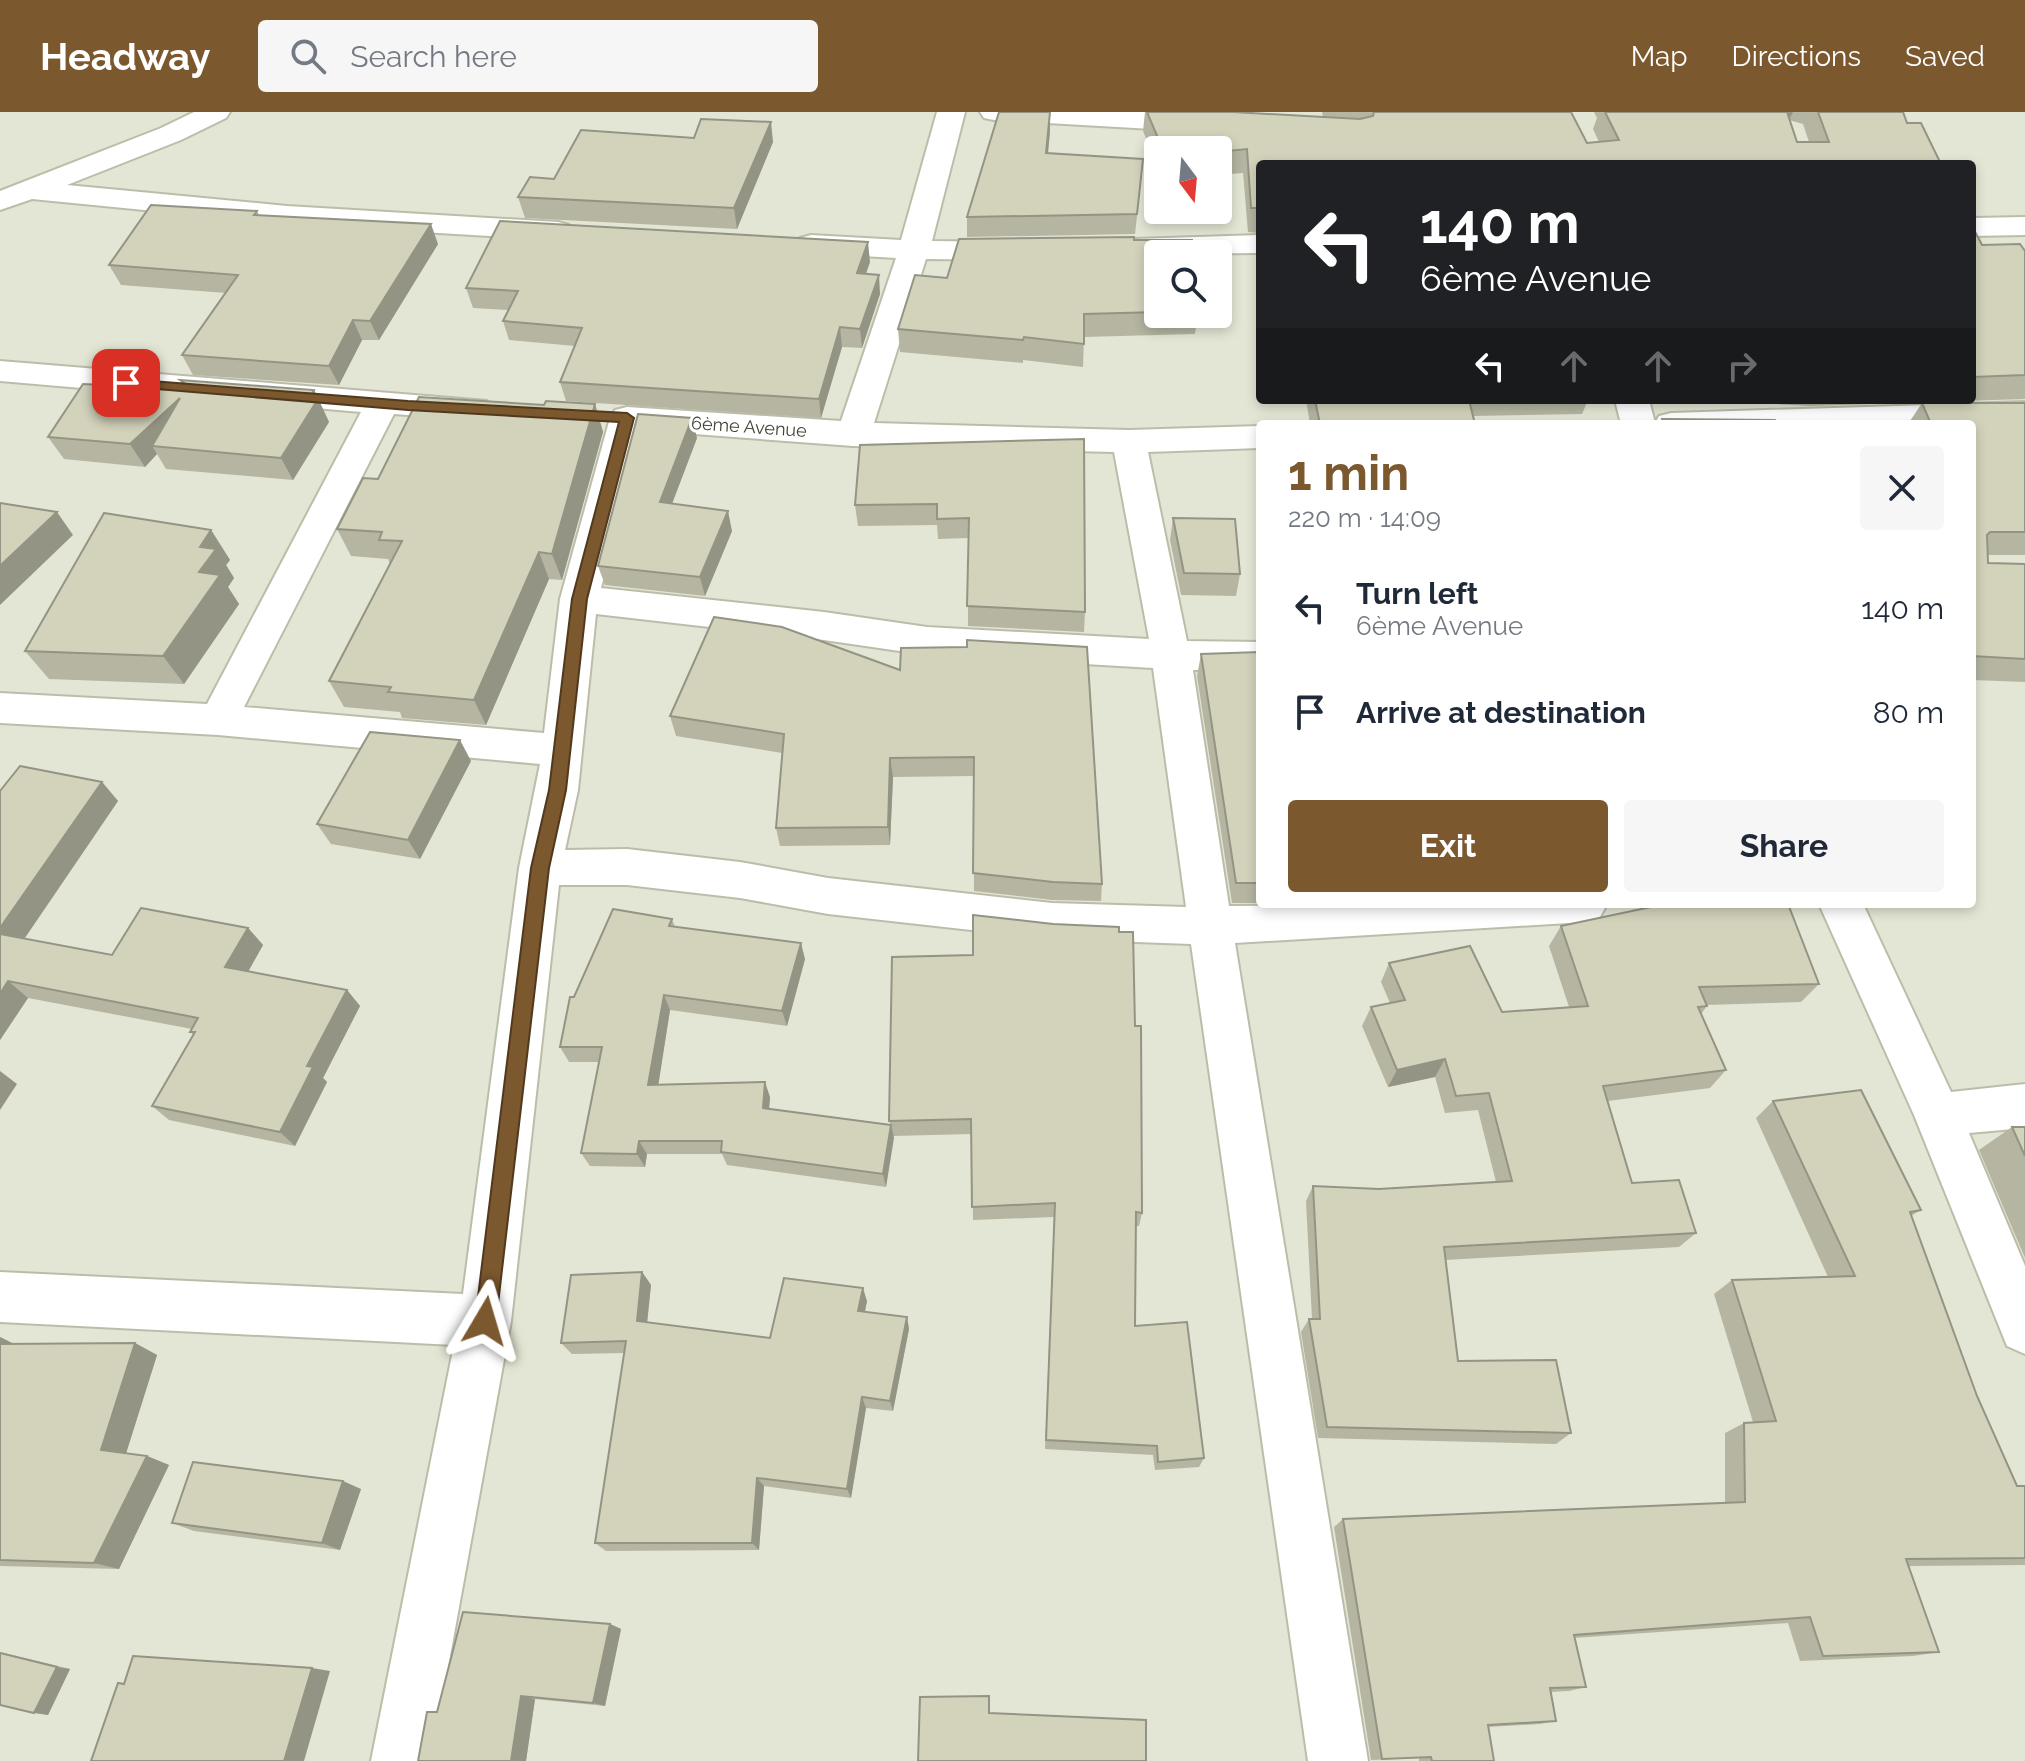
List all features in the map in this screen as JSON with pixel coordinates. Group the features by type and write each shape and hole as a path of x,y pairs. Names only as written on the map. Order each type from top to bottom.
{"street":[{"path":"0,201 171,134 216,112"},
{"path":"853,435 914,250 951,112"},
{"path":"994,112 1230,125"},
{"path":"30,190 287,215 581,232"},
{"path":"1976,227 2025,226"},
{"path":"783,242 914,250 1036,251"},
{"path":"1111,249 1256,244"},
{"path":"0,371 177,388 502,411"},
{"path":"218,720 382,404"},
{"path":"1800,420 2025,413"},
{"name":"6ème Avenue","path":"579,599 611,417 853,435 1129,441 1256,437"},
{"path":"1129,441 1171,655 1338,1761"},
{"path":"401,1761 485,1321 540,868 557,790 579,599 824,626 927,641 1171,655 1256,656"},
{"path":"0,708 218,720 561,750"},
{"path":"540,868 627,867 740,880 828,896 1052,921 1210,926 1517,908"},
{"path":"1843,908 1938,1115 2025,1328"},
{"path":"1938,1115 2025,1106"},
{"path":"0,1297 485,1321"}],"shaded area":[{"path":"0,112 2025,112 2025,1761 0,1761"}],"building":[{"path":"999,112 1050,112 1046,153 1143,159 1137,214 967,217"},
{"path":"1147,112 1233,112 1360,119 1373,116 1374,112 1571,112 1587,143 1619,140 1605,112 1787,112 1797,142 1829,142 1818,112 1903,112 1907,123 1921,123 1939,160 1256,160 1256,208 1251,208 1247,149 1232,151 1232,136 1157,136"},
{"path":"701,119 771,122 734,208 518,197 530,177 554,179 581,130 694,138"},
{"path":"151,205 257,211 254,215 431,224 370,321 353,320 329,366 182,355 238,275 109,265"},
{"path":"500,221 868,242 857,273 879,275 860,329 840,327 819,399 560,382 582,328 503,321 518,291 466,288"},
{"path":"1976,234 1982,245 2020,244 2025,251 2025,375 1976,377"},
{"path":"1134,237 1134,240 1144,240 1144,312 1084,314 1084,344 898,329 915,275 947,278 959,239"},
{"path":"180,380 314,390 309,398 318,399 281,458 152,446 180,398 130,444 48,437 83,384 185,389 187,385"},
{"path":"419,397 544,405 546,401 595,404 552,554 539,552 474,700 388,692 391,687 329,681 402,541 379,540 382,532 337,529 363,478 378,479"},
{"path":"2025,403 2025,532 1990,532 1987,535 1988,563 2025,564 2025,659 1976,656 1976,420 1929,420 1922,404"},
{"path":"1316,404 1470,404 1474,420 1319,420"},
{"path":"638,414 692,418 660,502 728,511 700,577 598,566"},
{"path":"1662,419 1775,420 1662,420"},
{"path":"1084,439 1085,612 967,606 969,518 937,519 937,504 855,505 860,445"},
{"path":"0,503 57,512 0,566"},
{"path":"104,513 211,530 200,547 216,549 199,572 220,575 163,656 25,651"},
{"path":"1173,518 1235,519 1240,574 1184,573"},
{"path":"714,617 782,627 900,670 901,648 967,647 967,640 1087,647 1102,884 973,873 974,757 890,758 888,827 776,828 784,734 670,716"},
{"path":"1256,652 1256,883 1236,883 1201,654"},
{"path":"370,732 460,740 408,840 317,824"},
{"path":"20,766 102,782 0,928 0,791"},
{"path":"141,908 248,928 225,967 347,990 307,1066 313,1067 280,1132 152,1106 195,1032 190,1032 198,1018 8,981 0,994 0,934 112,955"},
{"path":"1646,908 1790,908 1819,984 1699,987 1707,1006 1698,1007 1726,1070 1603,1086 1632,1183 1679,1180 1696,1233 1444,1247 1458,1361 1556,1360 1571,1433 1327,1427 1309,1319 1320,1319 1313,1186 1379,1189 1512,1181 1489,1093 1456,1096 1445,1059 1397,1070 1371,1007 1405,1000 1389,963 1470,946 1502,1012 1588,1006 1561,926"},
{"path":"613,909 672,919 669,926 801,943 782,1011 664,995 648,1085 765,1082 763,1108 891,1125 883,1174 721,1152 722,1141 639,1141 637,1154 581,1153 602,1047 560,1047 570,997 574,997"},
{"path":"973,915 1053,924 1119,927 1119,932 1133,932 1135,1026 1141,1026 1142,1213 1136,1212 1135,1326 1187,1322 1204,1458 1158,1462 1157,1446 1046,1440 1055,1203 972,1207 971,1119 889,1121 892,957 973,955"},
{"path":"1861,1090 1921,1210 1910,1212 1977,1396 2017,1486 2025,1486 2025,1558 1906,1559 1939,1652 1823,1656 1810,1617 1574,1635 1586,1687 1550,1688 1556,1721 1488,1725 1494,1761 1432,1761 1431,1757 1382,1759 1343,1519 1745,1502 1744,1423 1776,1421 1732,1280 1855,1276 1773,1101"},
{"path":"2012,1127 2025,1127 2025,1156"},
{"path":"642,1272 637,1321 770,1338 784,1278 863,1288 858,1311 907,1317 890,1401 862,1397 847,1489 757,1478 752,1543 595,1543 626,1341 561,1343 571,1275"},
{"path":"135,1343 101,1450 147,1456 94,1563 0,1560 0,1344"},
{"path":"193,1462 343,1481 322,1543 172,1523"},
{"path":"463,1612 610,1624 593,1703 521,1696 511,1761 418,1761 427,1712 437,1712"},
{"path":"0,1653 57,1667 34,1713 0,1705"},
{"path":"133,1656 312,1668 284,1761 91,1761 118,1683 124,1684"},
{"path":"989,1696 989,1713 1146,1720 1146,1761 918,1761 920,1697"}],"route":[{"path":"126,383 408,406 627,418 579,599 557,790 540,868 485,1321"}]}
